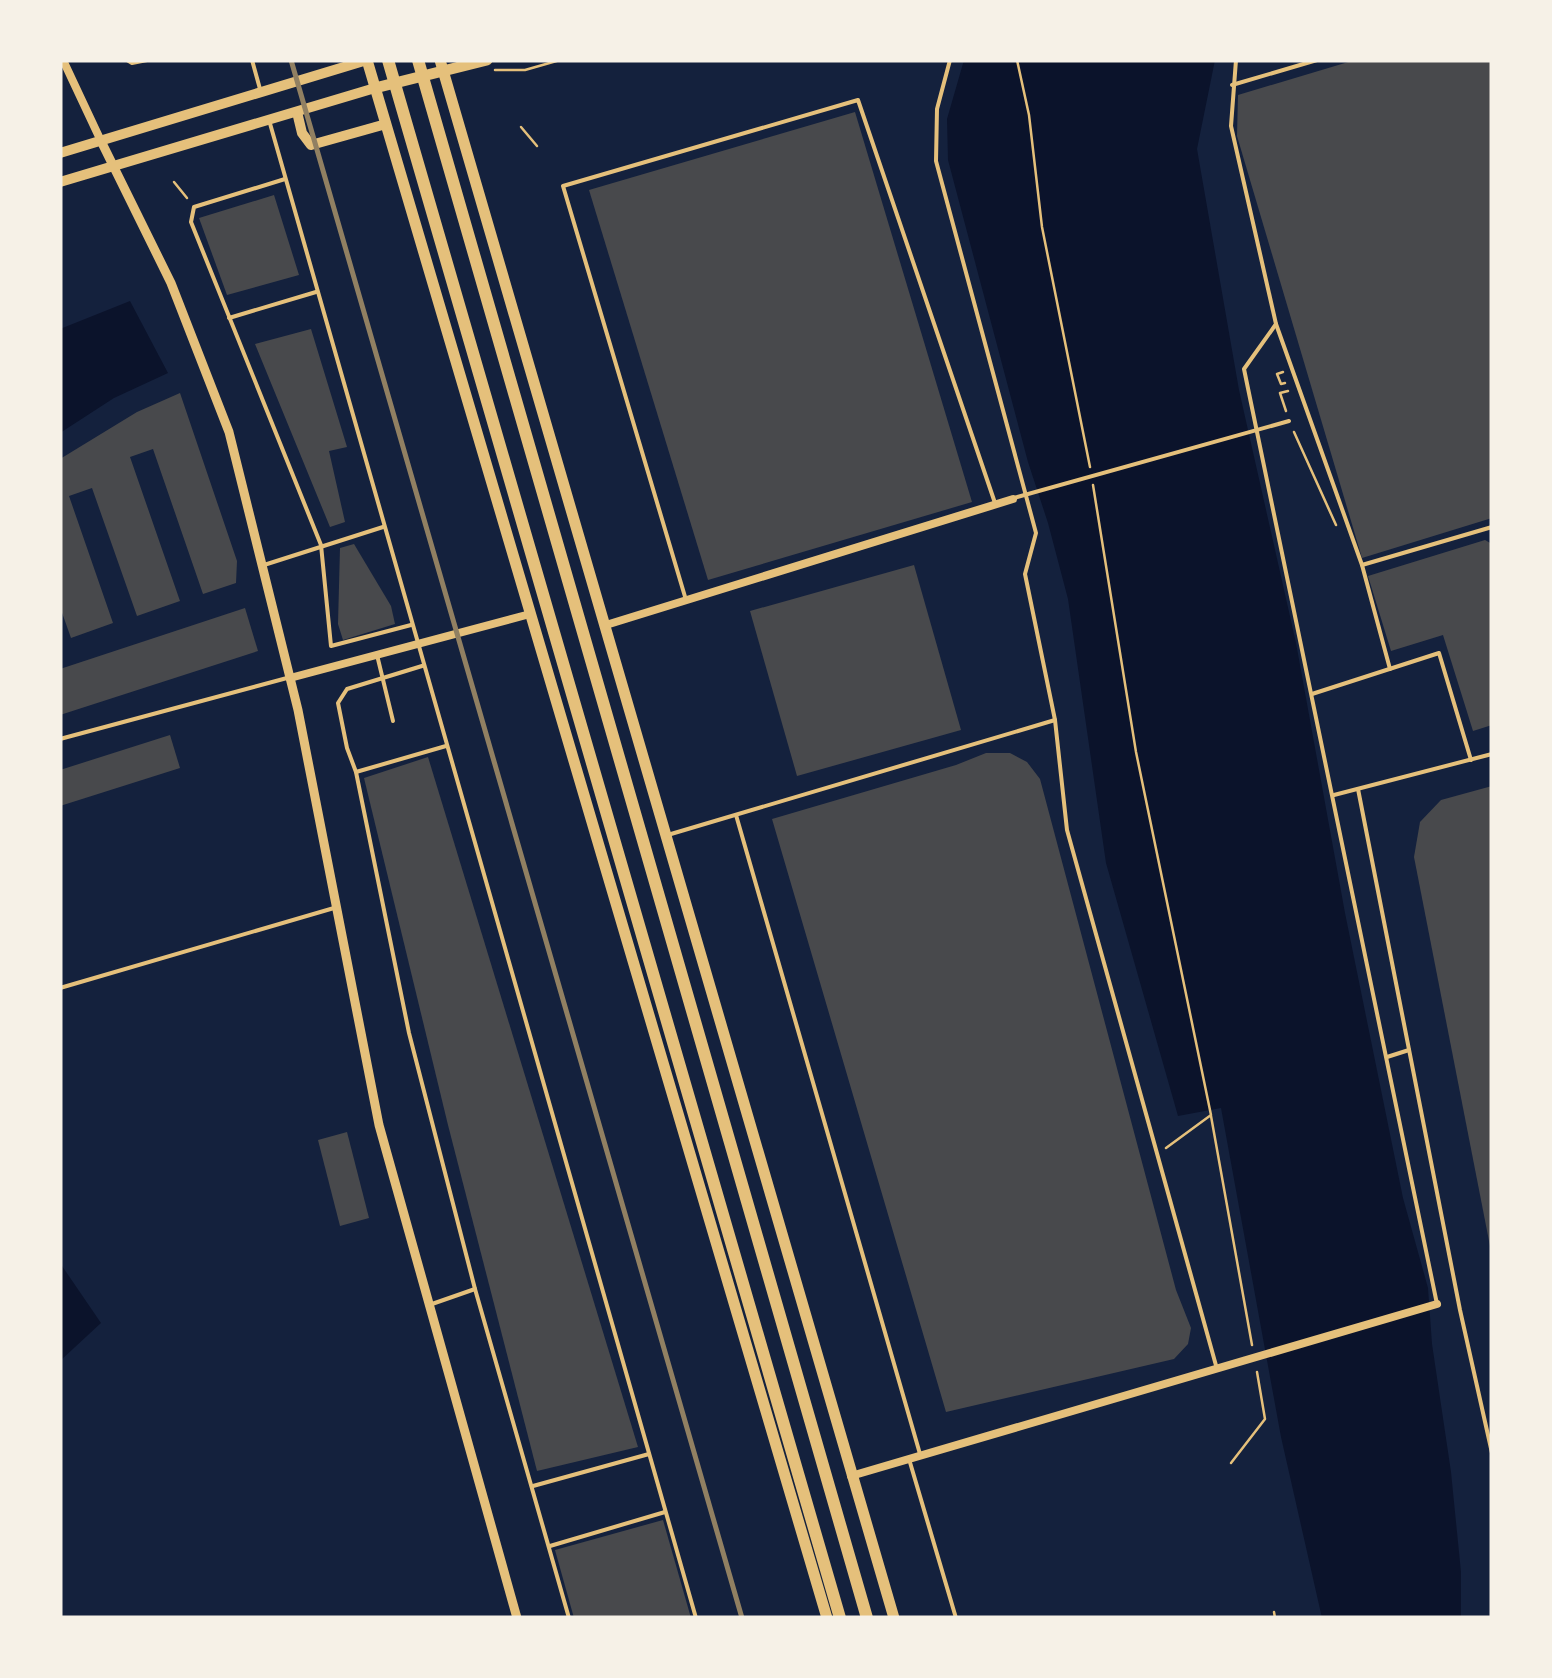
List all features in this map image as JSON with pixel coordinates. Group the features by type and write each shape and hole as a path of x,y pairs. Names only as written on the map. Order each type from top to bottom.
{"highway":[{"path":"388,60 840,1618"},
{"path":"418,60 867,1618"}],"main road":[{"path":"60,153 367,60 827,1618"},
{"path":"60,182 442,66 490,65"},
{"path":"442,66 894,1618"},
{"path":"297,112 302,133 312,144 386,124"}],"street":[{"path":"63,66 170,283 228,432 290,678 379,1125 517,1618"},
{"path":"606,625 1013,498"},
{"path":"290,678 530,614"},
{"path":"851,1476 1437,1304"}],"lane":[{"path":"127,60 132,64 147,60"},
{"path":"252,60 261,92"},
{"path":"950,60 937,110 936,161 1036,533 1025,574 1055,720 1067,830 1217,1368"},
{"path":"1236,60 1231,126 1276,324 1362,565 1390,669"},
{"path":"1232,85 1317,60"},
{"path":"686,600 563,186 858,100 995,504"},
{"path":"269,120 696,1618"},
{"path":"285,179 194,206 191,222 321,544 331,646 411,625"},
{"path":"230,318 317,291"},
{"path":"1276,324 1244,369 1437,1304"},
{"path":"1013,498 1289,421"},
{"path":"262,566 384,527"},
{"path":"1362,565 1492,527"},
{"path":"1312,694 1439,654 1471,760"},
{"path":"377,655 393,721"},
{"path":"423,666 347,689 338,702 409,1033 475,1289 570,1618"},
{"path":"60,739 290,678"},
{"path":"666,836 1055,720"},
{"path":"356,772 446,746"},
{"path":"1334,795 1492,754"},
{"path":"1358,789 1492,1453"},
{"path":"736,815 921,1456"},
{"path":"60,988 336,907"},
{"path":"1387,1056 1409,1050"},
{"path":"429,1304 475,1289"},
{"path":"532,1487 649,1454"},
{"path":"909,1459 956,1618"},
{"path":"550,1546 666,1512"}],"path":[{"path":"490,65 525,70 560,60"},
{"path":"1017,60 1029,115 1042,227 1090,468"},
{"path":"521,127 538,146"},
{"path":"174,182 194,206"},
{"path":"1290,382 1292,390 1280,393 1337,529"},
{"path":"1094,487 1136,752 1211,1114 1252,1343"},
{"path":"1157,1155 1211,1114"},
{"path":"1231,1464 1265,1419 1255,1362"},
{"path":"1274,1612 1275,1618"}],"water":[{"path":"964,60 1215,60 1197,149 1239,390 1296,643 1345,913 1403,1198 1428,1288 1461,1572 1461,1618 1322,1618 1281,1437 1221,1108 1178,1116 1106,863 1068,599 948,160 947,119"},
{"path":"130,301 168,373 114,398 60,433 60,329"},
{"path":"60,1263 101,1323 60,1361"}],"building":[{"path":"1355,60 1492,60 1492,518 1362,558 1237,136 1238,95"},
{"path":"855,112 972,502 708,580 589,190"},
{"path":"274,195 299,275 227,295 199,218"},
{"path":"311,329 347,447 329,451 345,522 330,527 255,344"},
{"path":"180,393 237,561 236,583 203,594 153,449 130,457 180,601 137,616 92,488 69,496 113,623 71,638 60,607 60,459 137,412"},
{"path":"1485,540 1492,544 1492,725 1473,731 1443,635 1391,651 1368,576"},
{"path":"354,544 391,606 395,624 343,640 338,624 340,548"},
{"path":"914,565 961,730 797,776 750,611"},
{"path":"245,608 258,651 60,715 60,669"},
{"path":"170,735 180,768 60,806 60,770"},
{"path":"986,753 1010,753 1027,762 1040,779 1176,1290 1191,1328 1188,1344 1174,1359 946,1412 772,819"},
{"path":"428,757 638,1447 537,1471 364,778"},
{"path":"1492,786 1490,1246 1414,857 1420,822 1441,800"},
{"path":"347,1132 369,1218 340,1226 318,1140"},
{"path":"663,1520 691,1618 574,1618 555,1550"}],"railway":[{"path":"291,60 742,1618"}]}
